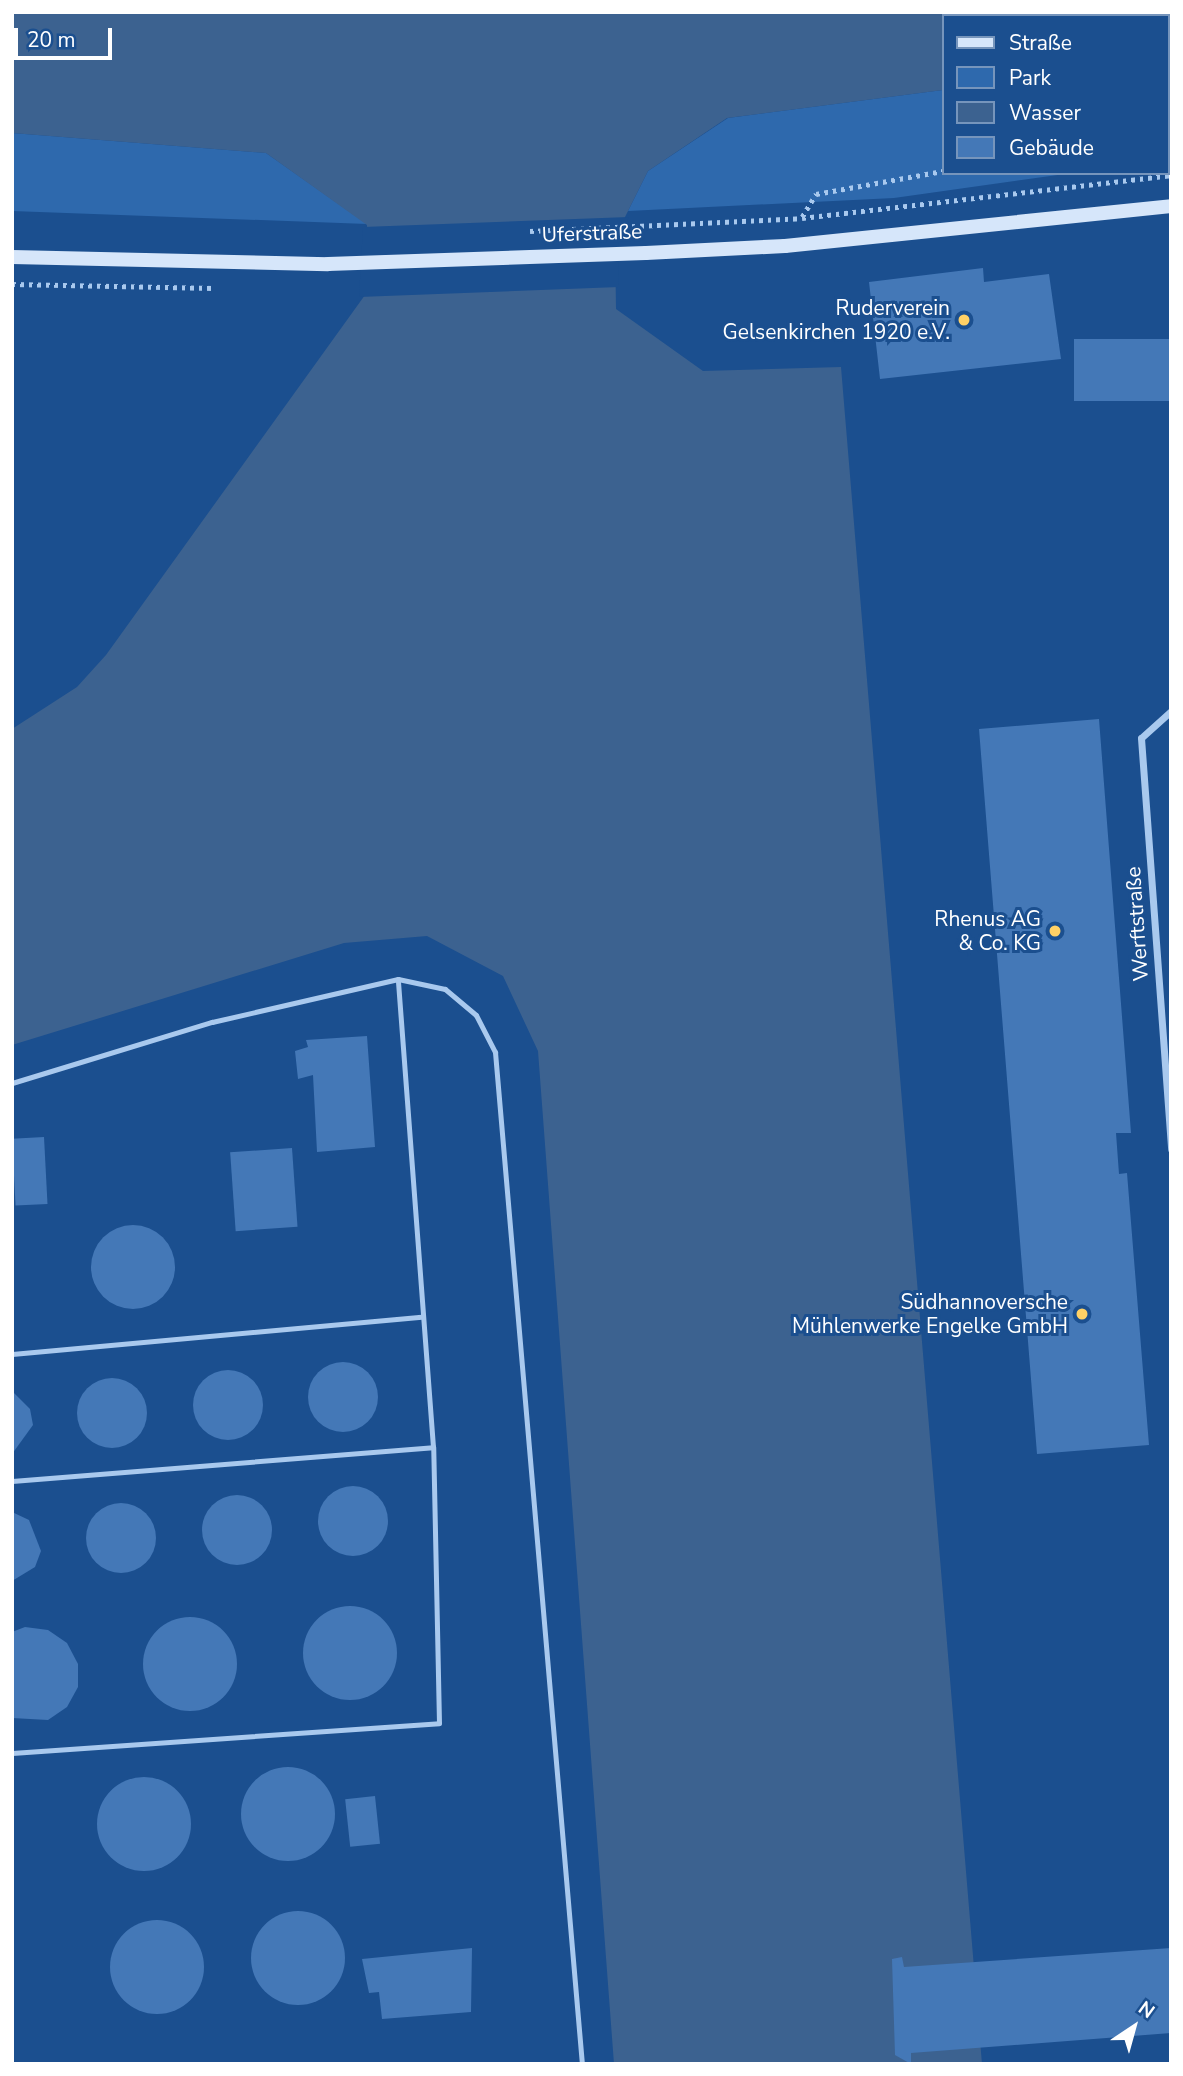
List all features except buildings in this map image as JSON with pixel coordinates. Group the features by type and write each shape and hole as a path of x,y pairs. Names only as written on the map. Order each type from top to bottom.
{"main road":[{"name":"Uferstraße","path":"12,257 328,264 646,253 785,246 1171,206"}],"street":[{"name":"Werftstraße","path":"1171,711 1141,738 1171,1149"}],"lane":[{"path":"12,1752 439,1723 433,1447 421,1317 398,979"},
{"path":"12,1083 212,1021 398,979 445,989 476,1015 495,1052 582,2064"},
{"path":"12,1354 421,1317"},
{"path":"12,1481 433,1447"}],"path":[{"path":"785,246 816,194 942,171"},
{"path":"645,226 802,218 1171,175"},
{"path":"12,284 220,288"}],"green space":[{"path":"1171,61 1171,166 1169,166"},
{"path":"942,90 942,175 1058,175 894,198 628,211 648,171 728,118"},
{"path":"12,133 266,153 367,224 12,211"}],"water":[{"path":"12,12 1171,12 1169,37 1169,14 942,14 942,90 727,118 648,171 615,237 616,309 703,371 841,367 982,2064 614,2064 538,1051 503,976 427,936 344,943 12,1045 12,729 77,687 106,655 365,295 367,225 266,153 12,133"}],"pier":[{"path":"629,217 618,238 619,287 359,297 363,227"}],"place":[{"name":"Ruderverein Gelsenkirchen 1920 e.V.","path":"964,320"},
{"name":"Rhenus AG & Co. KG","path":"1055,931"},
{"name":"Südhannoversche Mühlenwerke Engelke GmbH","path":"1082,1314"}]}
